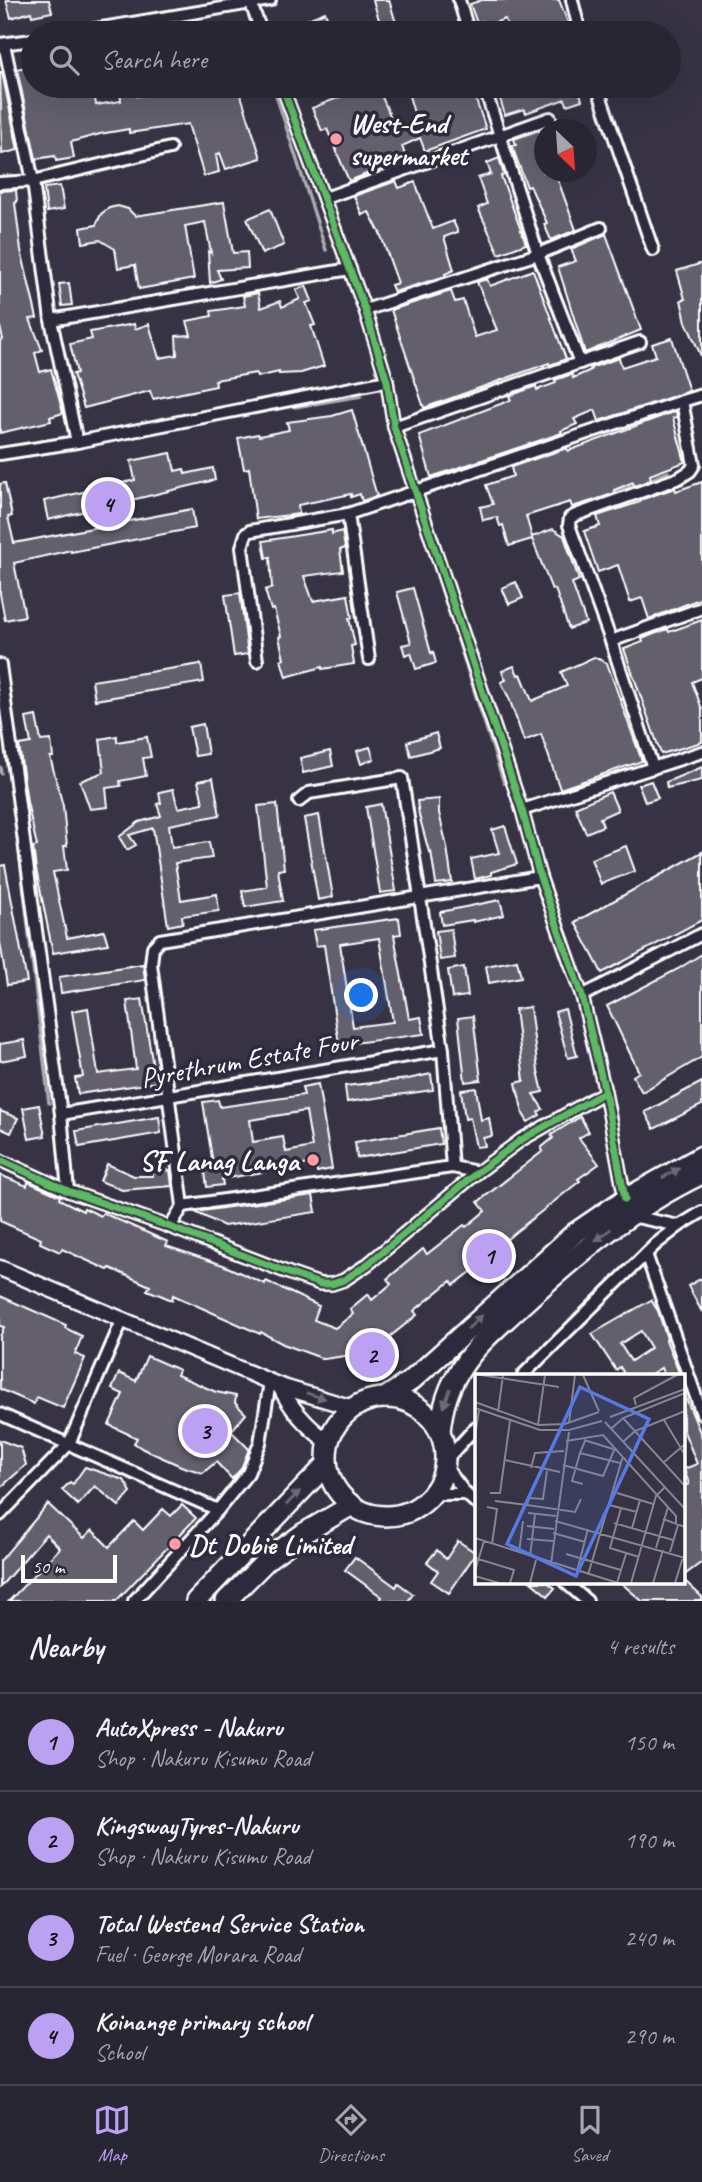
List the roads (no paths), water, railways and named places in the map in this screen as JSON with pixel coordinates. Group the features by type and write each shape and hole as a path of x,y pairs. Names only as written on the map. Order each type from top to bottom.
{"highway":[{"path":"440,1432 446,1396 462,1366 481,1343 627,1207 702,1156"},
{"path":"385,1398 412,1380 534,1267 575,1233 702,1174"},
{"path":"385,1398 407,1402 426,1413 440,1432 444,1446 445,1463 442,1476 431,1494 419,1506 397,1515 373,1515 352,1505 340,1494 331,1480 327,1464 328,1442 337,1423 353,1408 368,1400 385,1398"},
{"path":"196,1601 327,1464"},
{"path":"226,1601 270,1558 304,1532 352,1505"}],"street":[{"path":"132,21 213,5 251,4 270,0"},
{"path":"459,0 465,21"},
{"path":"572,0 577,21"},
{"path":"251,4 257,21"},
{"path":"21,42 2,44 33,181 51,320 76,442"},
{"path":"287,98 365,310 387,381 394,427 418,491 522,810 540,877 582,996 605,1092 627,1207 679,1226"},
{"path":"488,98 538,254 580,363"},
{"path":"601,98 653,250"},
{"path":"325,198 550,118"},
{"path":"0,183 33,181 170,148"},
{"path":"365,310 538,254 601,228"},
{"path":"51,320 350,269"},
{"path":"394,427 640,342"},
{"path":"0,454 76,442 387,381"},
{"path":"257,661 242,547 246,534 250,531 348,514 702,395"},
{"path":"653,768 569,525 570,518 679,478 691,471 694,465 682,401"},
{"path":"348,514 369,659"},
{"path":"611,641 702,608"},
{"path":"0,665 4,725 61,1114 68,1191"},
{"path":"522,810 702,752"},
{"path":"299,801 309,793 402,778 443,1049 452,1167"},
{"path":"170,1227 183,1206 151,964 153,947 160,940 540,877"},
{"path":"582,996 702,934"},
{"name":"Pyrethrum Estate Four","path":"61,1114 443,1049"},
{"path":"0,1160 68,1191 294,1275 320,1284 332,1284 344,1280 368,1264 478,1172 522,1140 605,1092"},
{"path":"183,1206 452,1167 478,1172"},
{"path":"524,1374 646,1254 679,1226 702,1212"},
{"path":"646,1254 702,1414"},
{"path":"0,1268 275,1384 353,1408"},
{"path":"0,1515 69,1444 122,1321"},
{"path":"275,1384 316,1433 328,1442"},
{"path":"134,1601 218,1510 248,1473 260,1443 275,1384"},
{"path":"0,1414 218,1510"},
{"path":"475,1428 445,1463 466,1494 475,1502"},
{"path":"431,1494 466,1494"},
{"path":"567,1584 587,1601"}],"waterway":[{"path":"277,98 326,250"},
{"path":"295,407 361,396"},
{"path":"459,411 473,405"},
{"path":"648,480 668,472"},
{"path":"612,493 638,484"},
{"path":"437,575 504,783"},
{"path":"0,767 1,773"},
{"path":"19,849 49,1103"}],"place":[{"name":"West-End supermarket","path":"336,139"},
{"name":"Koinange primary school","path":"108,504"},
{"name":"SF Lanag Langa","path":"313,1160"},
{"name":"AutoXpress - Nakuru","path":"489,1256"},
{"name":"KingswayTyres-Nakuru","path":"372,1355"},
{"name":"Total Westend Service Station","path":"205,1431"},
{"name":"Dt Dobie Limited","path":"175,1544"}]}
